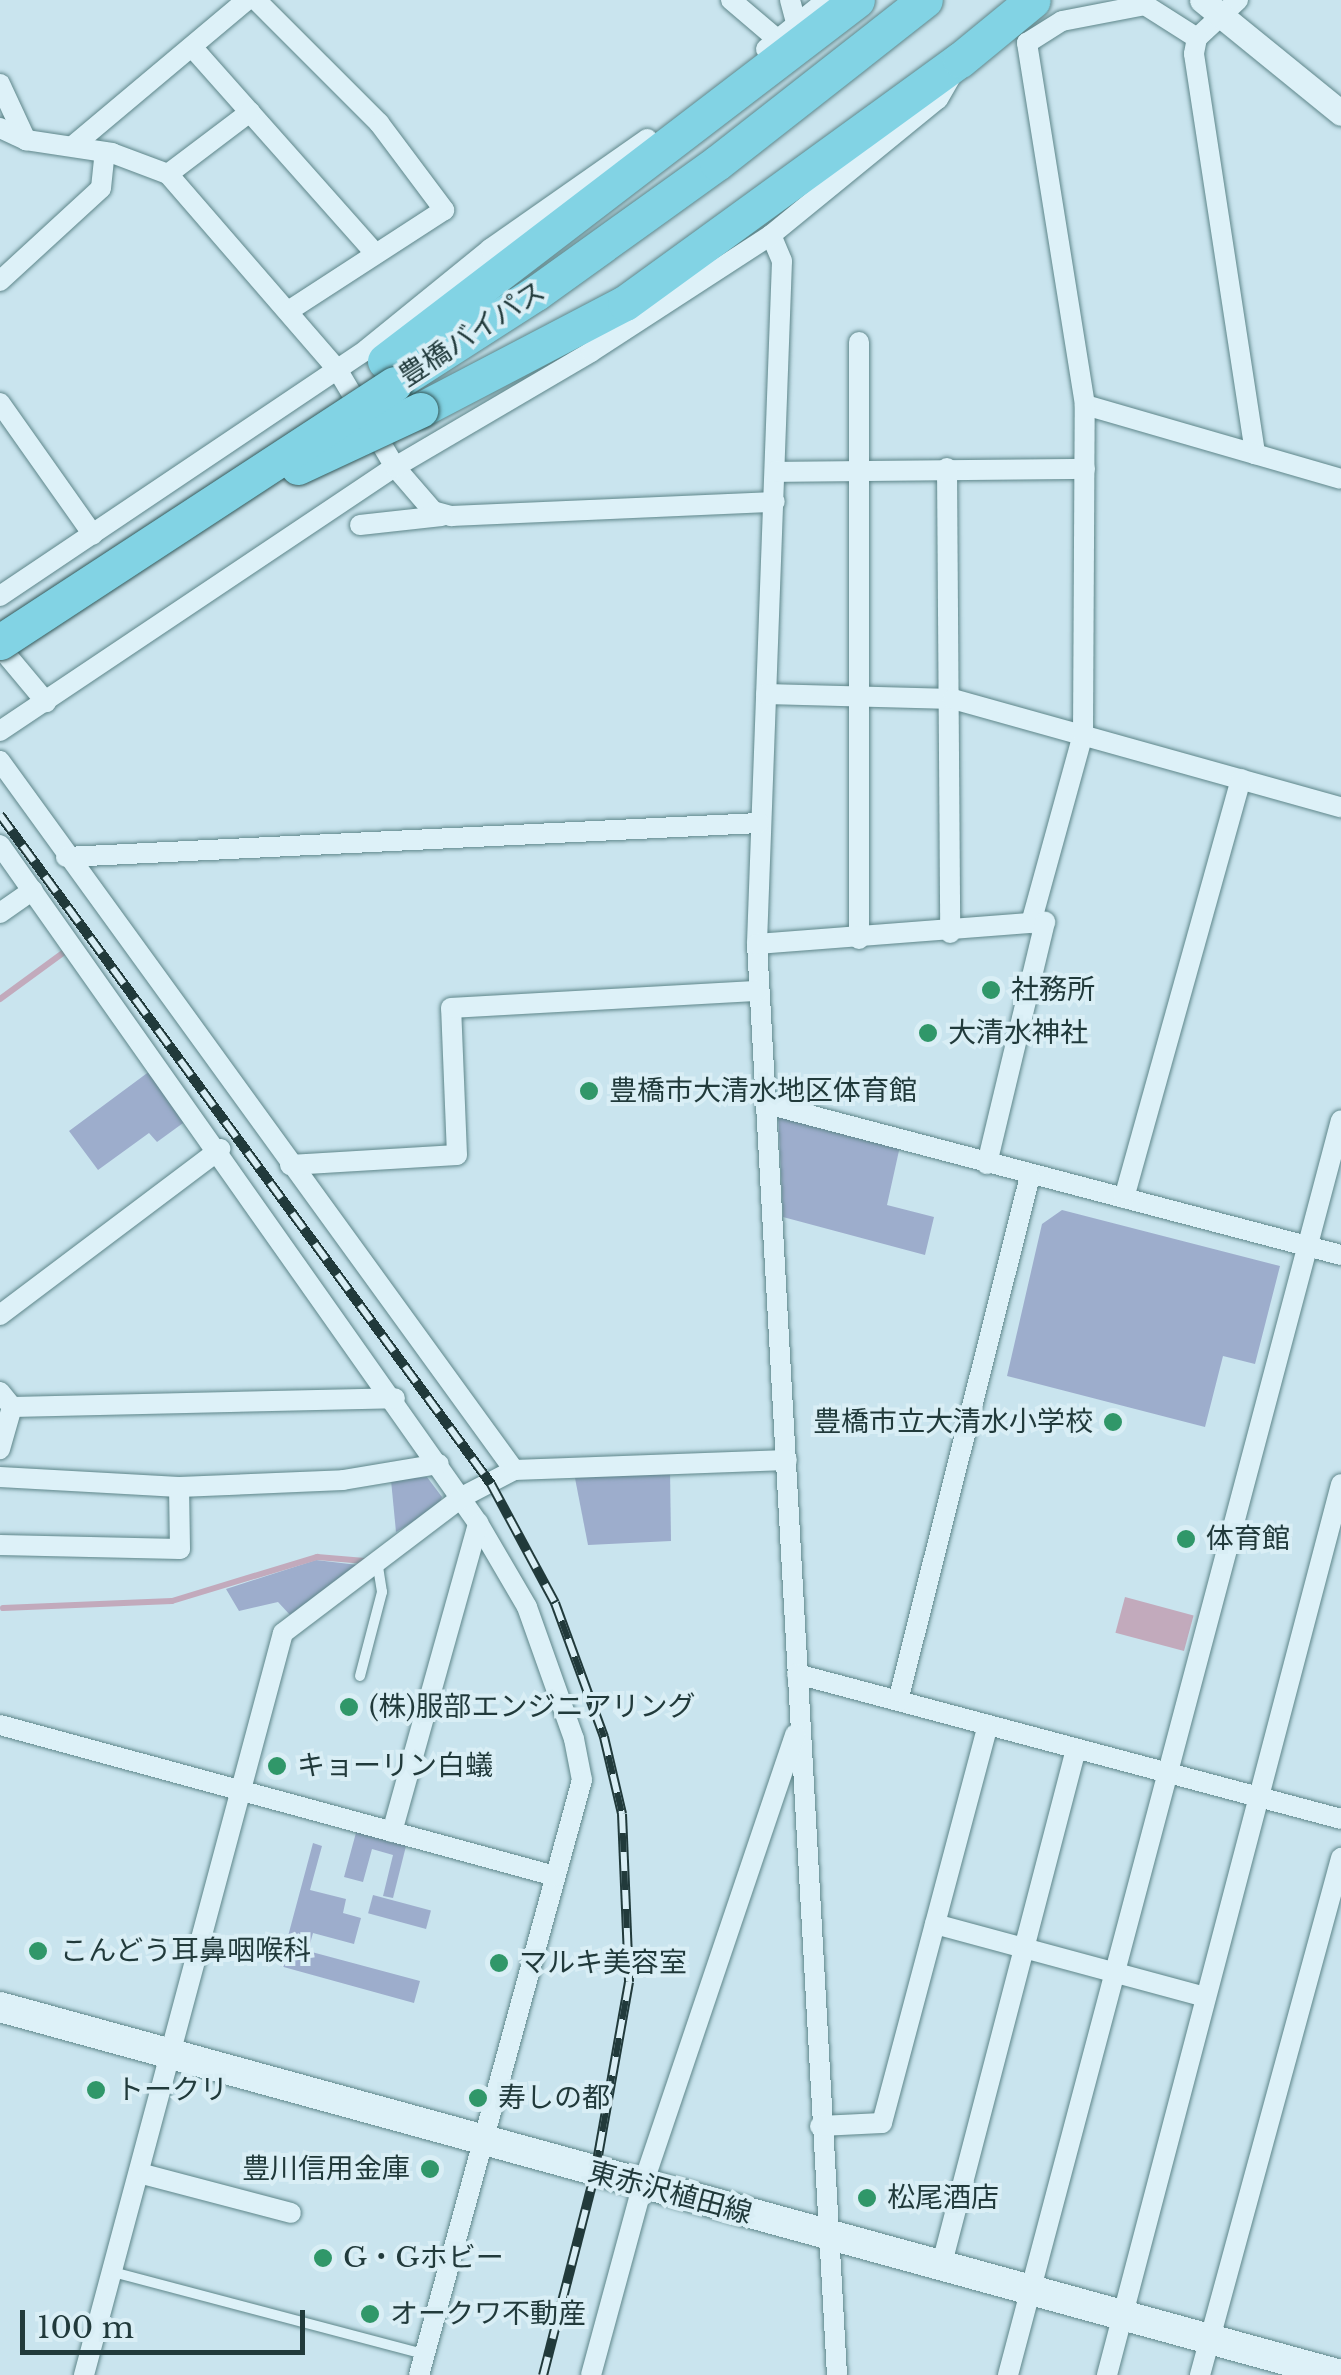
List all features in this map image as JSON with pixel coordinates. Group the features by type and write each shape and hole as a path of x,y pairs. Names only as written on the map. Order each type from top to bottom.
{"highway":[{"path":"114,567 390,373 857,0"},
{"name":"豊橋バイパス","path":"0,645 235,490 390,373 702,174 925,0"},
{"path":"235,490 318,460 625,303 960,60 1033,0"}],"main road":[{"name":"東赤沢植田線","path":"0,2008 642,2187 1341,2375"}],"street":[{"path":"74,145 246,0"},
{"path":"256,0 379,123 444,210 290,310"},
{"path":"731,0 778,40"},
{"path":"790,0 796,23"},
{"path":"0,596 337,369 490,248 778,40 827,0"},
{"path":"1031,923 1083,734 1086,470 1085,406 1026,43 1062,20 1144,5 1196,38"},
{"path":"1255,454 1196,38 1220,6 1340,108"},
{"path":"192,48 374,252"},
{"path":"0,731 395,467 607,342 770,235 938,99 960,60"},
{"path":"0,84 26,140"},
{"path":"168,174 250,112"},
{"path":"0,128 26,140 105,152 168,174 290,310 337,369 420,502 450,516"},
{"path":"0,281 100,188 105,152"},
{"path":"770,235 782,261 759,822 759,1046 767,1104 768,1194 787,1460 820,2126 837,2375"},
{"path":"859,939 860,342"},
{"path":"0,403 93,535"},
{"path":"1085,406 1341,479"},
{"path":"947,468 953,698 950,933"},
{"path":"775,472 1086,470"},
{"path":"360,525 450,516 775,502"},
{"path":"0,645 46,702"},
{"path":"766,694 953,698 1341,807"},
{"path":"0,760 66,858 514,1470"},
{"path":"1124,1198 1241,780"},
{"path":"66,858 759,822"},
{"path":"0,845 220,1148 462,1497 527,1607 574,1738 582,1780 419,2375"},
{"path":"0,914 33,890"},
{"path":"757,944 950,933 1045,922 987,1164"},
{"path":"290,1165 457,1155 459,1124 451,1008 759,991"},
{"path":"767,1104 1341,1255"},
{"path":"1008,2375 1341,1120"},
{"path":"0,1314 220,1148"},
{"path":"898,1701 1030,1176"},
{"path":"0,1448 6,1399 395,1398"},
{"path":"84,2375 283,1633 462,1497 514,1470 787,1460"},
{"path":"0,1477 180,1487 343,1480 439,1464"},
{"path":"1106,2375 1341,1484"},
{"path":"0,1545 180,1549 180,1487"},
{"path":"392,1832 478,1522"},
{"path":"797,1674 1341,1819"},
{"path":"594,2374 642,2187 799,1722"},
{"path":"0,1725 554,1876"},
{"path":"820,2126 882,2123 988,1725"},
{"path":"940,2267 1076,1749"},
{"path":"1200,2375 1341,1858"},
{"path":"935,1924 1206,1998"},
{"path":"140,2174 290,2213"}],"lane":[{"path":"360,1676 382,1592 377,1562"},
{"path":"113,2272 424,2354"}],"shaded area":[{"path":"154,1068 190,1118 157,1142 149,1133 98,1170 69,1131"},
{"path":"778,1113 900,1146 887,1205 934,1217 925,1255 783,1217"},
{"path":"1062,1210 1280,1266 1255,1364 1223,1356 1205,1427 1007,1376 1042,1224"},
{"path":"670,1469 671,1541 588,1545 574,1473"},
{"path":"427,1477 442,1497 438,1508 396,1532 391,1480"},
{"path":"316,1560 358,1565 291,1616 278,1602 239,1611 226,1589"},
{"path":"1125,1597 1194,1615 1184,1651 1115,1633"},
{"path":"357,1829 407,1842 393,1898 383,1896 393,1855 372,1849 363,1882 344,1877"},
{"path":"313,1843 322,1846 310,1890 346,1899 343,1913 361,1918 354,1944 313,1933 308,1951 420,1981 414,2003 280,1966"},
{"path":"373,1895 431,1911 426,1929 368,1913"}],"waterway":[{"path":"0,999 67,950"},
{"path":"3,1608 172,1601 317,1557 365,1561"}],"railway":[{"path":"0,815 491,1484 555,1603 604,1737 622,1814 629,1982 595,2173 543,2375"}],"place":[{"name":"社務所","path":"991,990"},
{"name":"大清水神社","path":"928,1033"},
{"name":"豊橋市大清水地区体育館","path":"589,1091"},
{"name":"豊橋市立大清水小学校","path":"1113,1422"},
{"name":"体育館","path":"1186,1539"},
{"name":"(株)服部エンジニアリング","path":"349,1707"},
{"name":"キョーリン白蟻","path":"277,1766"},
{"name":"こんどう耳鼻咽喉科","path":"38,1951"},
{"name":"マルキ美容室","path":"499,1963"},
{"name":"トークリ","path":"96,2090"},
{"name":"寿しの都","path":"478,2098"},
{"name":"豊川信用金庫","path":"430,2169"},
{"name":"松尾酒店","path":"867,2198"},
{"name":"G・Gホビー","path":"323,2258"},
{"name":"オークワ不動産","path":"370,2314"}]}
